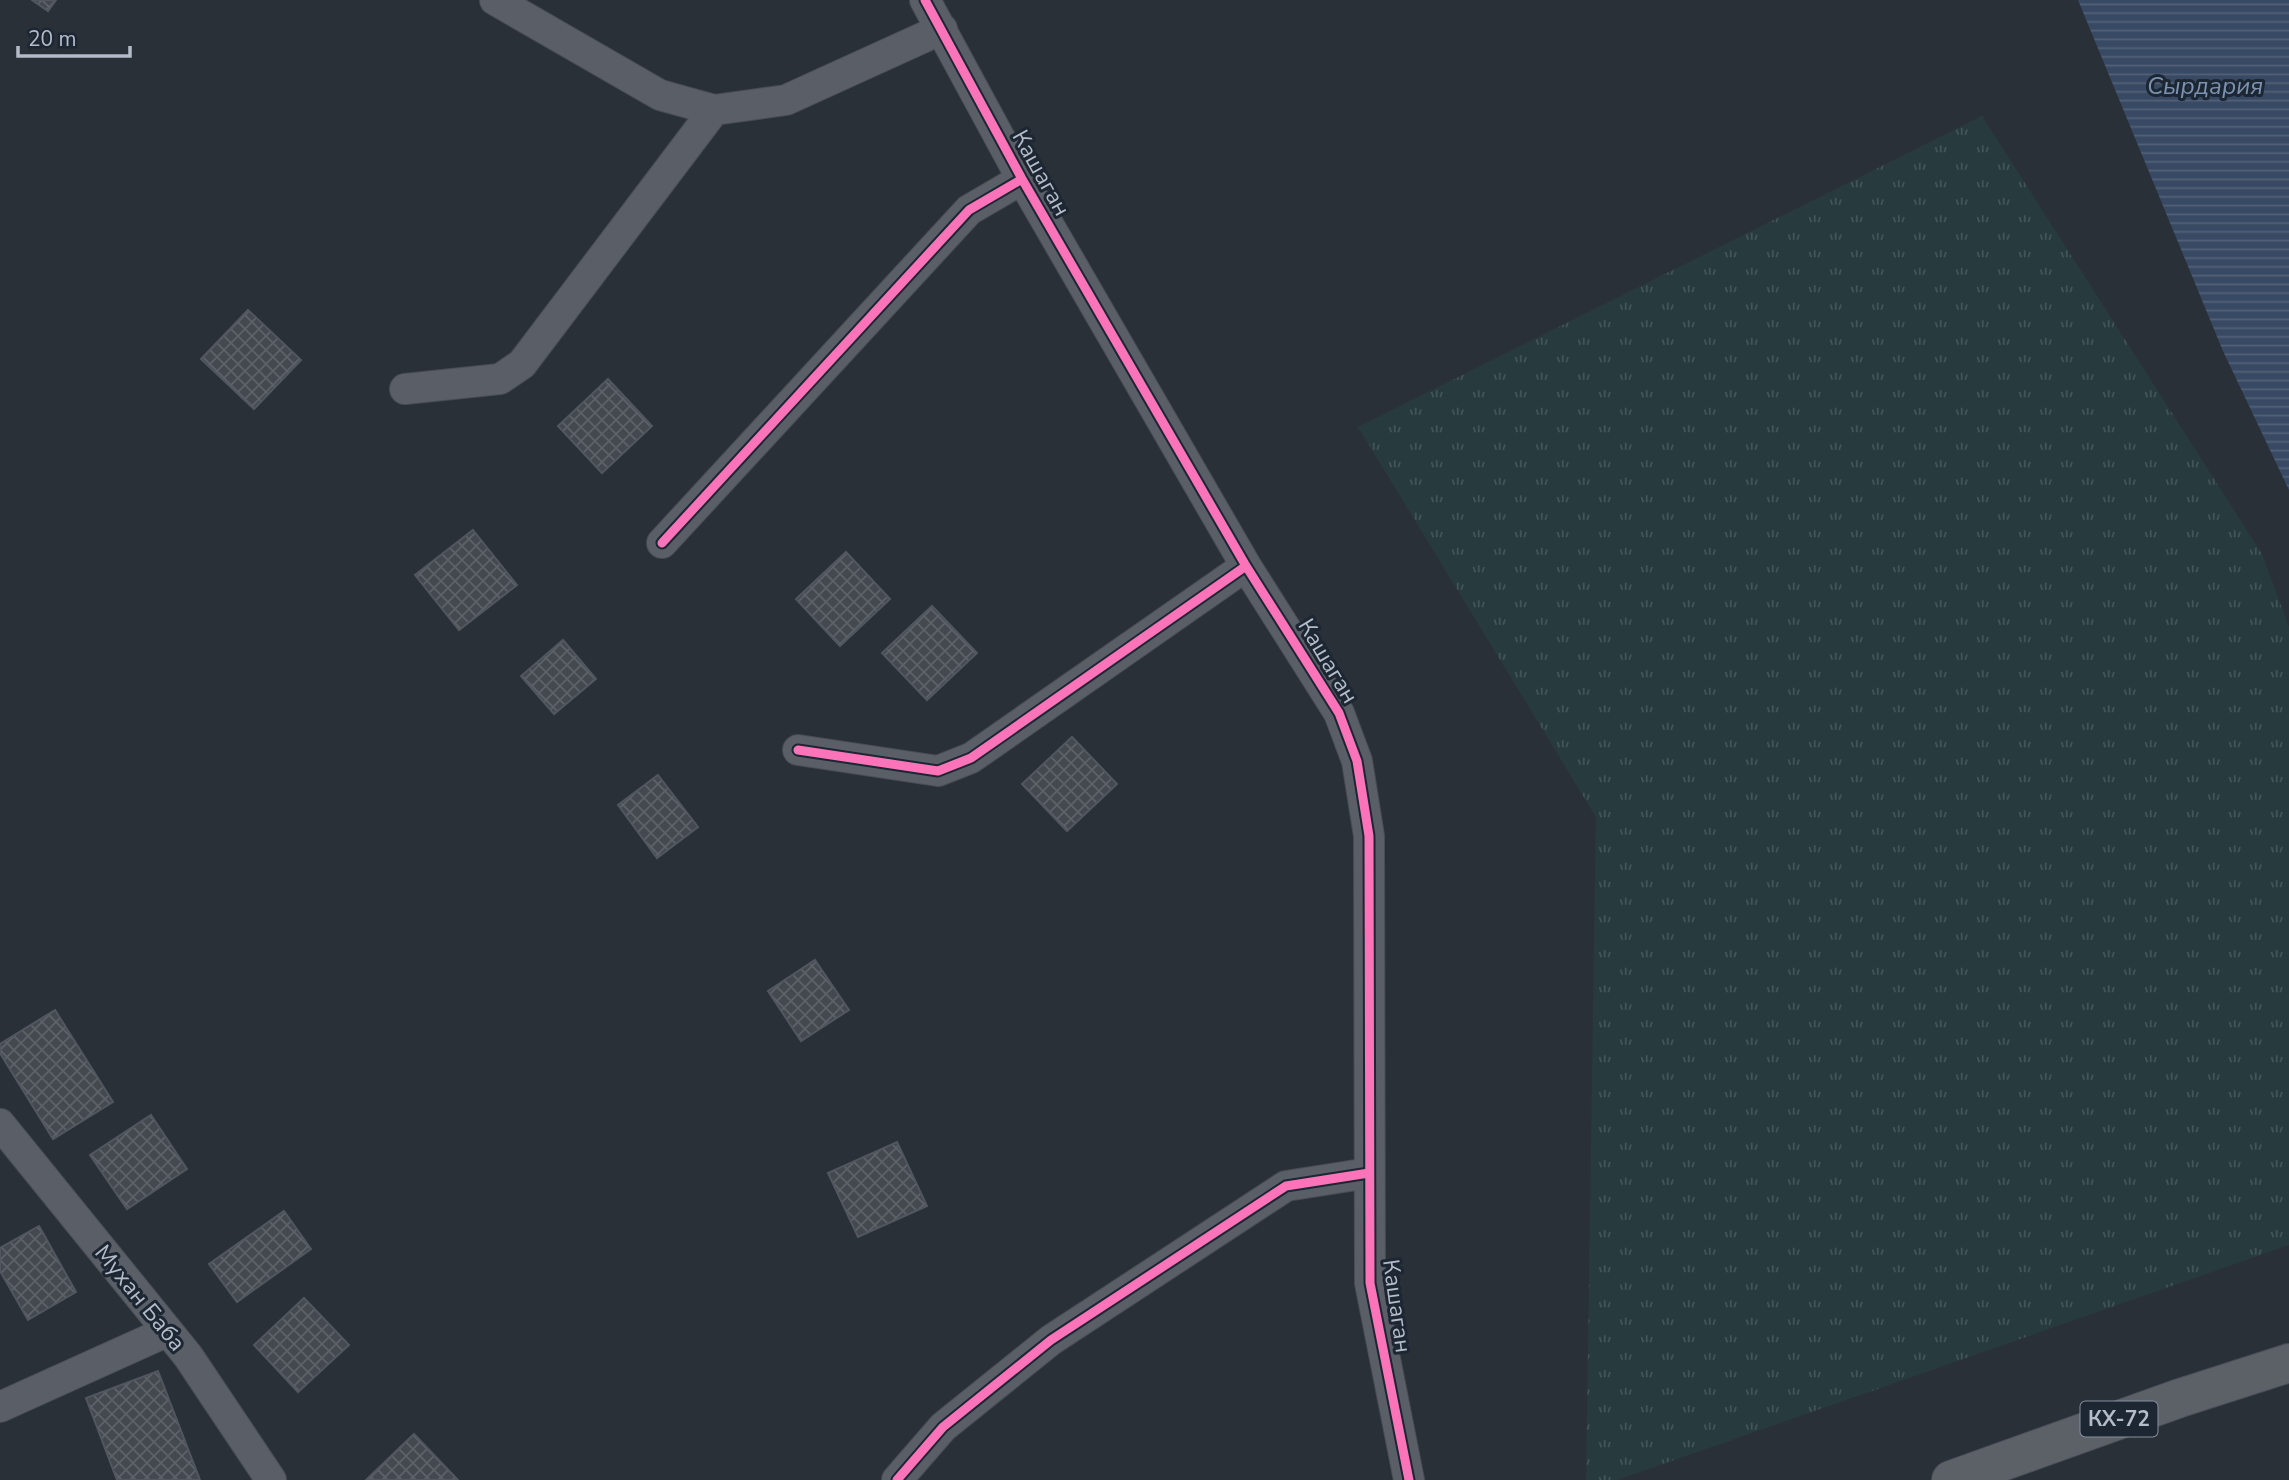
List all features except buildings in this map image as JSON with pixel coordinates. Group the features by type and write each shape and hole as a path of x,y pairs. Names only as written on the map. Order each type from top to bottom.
{"main road":[{"name":"КХ-72","path":"1951,1480 2180,1398 2289,1363"}],"street":[{"path":"495,0 660,95 714,110 786,100 942,29"},
{"name":"Кашаган","path":"925,0 1022,179 1246,566 1339,713 1356,761 1369,835 1370,1283 1409,1480"},
{"path":"405,389 500,379 522,364 714,110"},
{"path":"662,543 969,210 1022,179"},
{"path":"798,750 938,771 956,765 971,758 1246,566"},
{"name":"Мухан Баба","path":"0,1124 188,1356 271,1480"},
{"path":"897,1480 943,1427 1051,1340 1286,1186 1369,1173"},
{"path":"0,1407 166,1332"}],"green space":[{"path":"1982,116 2262,554 2289,627 2289,1245 1617,1480 1586,1480 1596,817 1358,427"}],"water":[{"name":"Сырдария","path":"2078,0 2289,0 2289,490 2223,351"}],"cycle path":[{"path":"925,0 1022,179 1246,566 1339,713 1357,761 1369,836 1370,1283 1409,1480"},
{"path":"662,543 969,210 1022,179"},
{"path":"798,750 938,771 971,758 1246,566"},
{"path":"897,1480 943,1427 1051,1340 1286,1186 1369,1173"}]}
